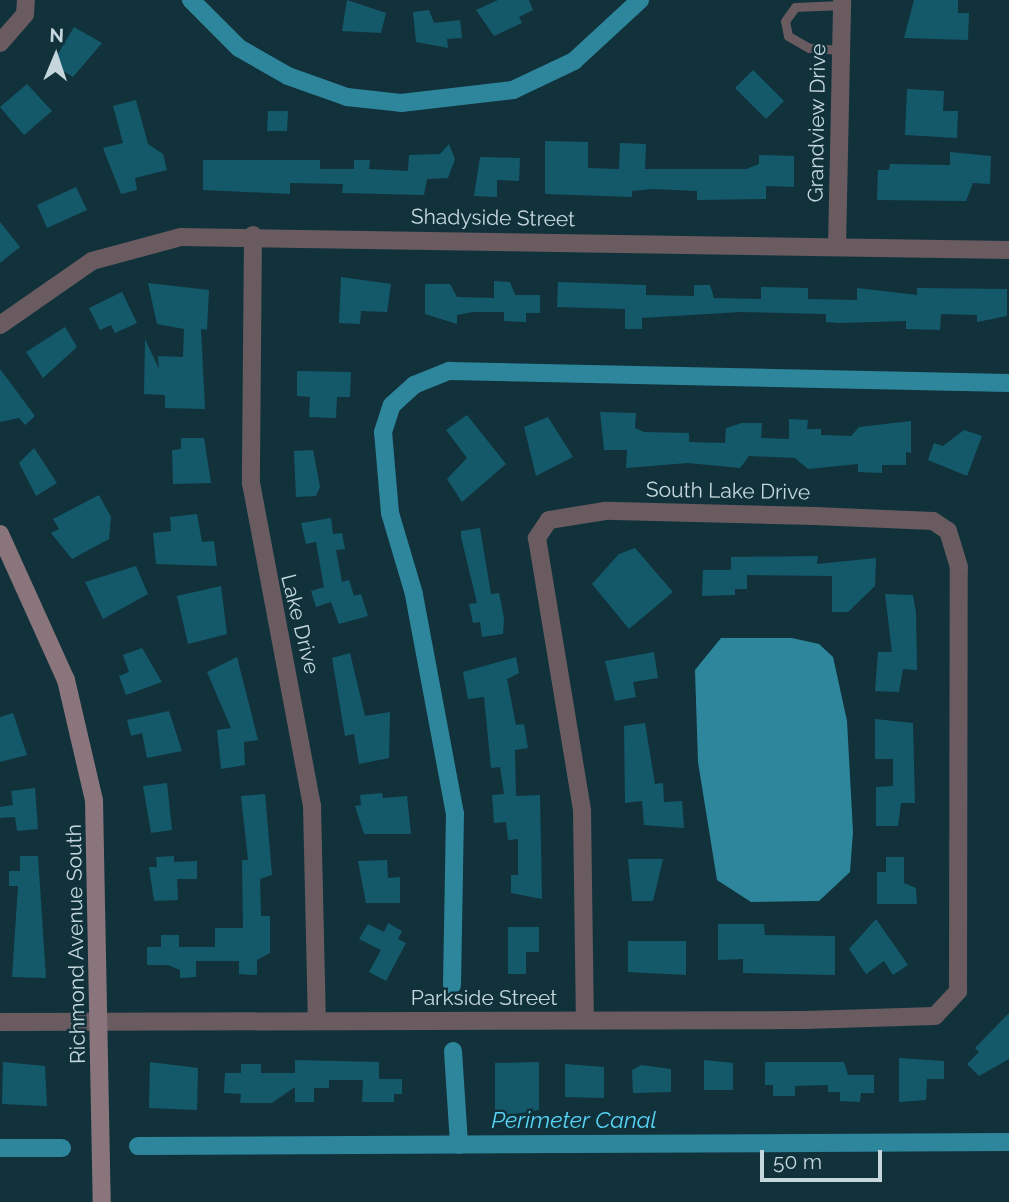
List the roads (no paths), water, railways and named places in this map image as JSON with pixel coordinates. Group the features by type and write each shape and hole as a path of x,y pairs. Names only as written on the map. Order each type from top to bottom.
{"street":[{"path":"0,43 25,14 26,0"},
{"name":"Grandview Drive","path":"837,247 842,2"},
{"name":"Shadyside Street","path":"0,325 72,271 109,254 181,237 253,235 1009,250"},
{"name":"Lake Drive","path":"253,235 251,483 310,792 317,1021"},
{"name":"South Lake Drive","path":"585,1020 582,811 537,538 549,520 567,513 920,520 948,531 959,567 958,992"},
{"name":"Richmond Avenue South","path":"0,534 45,624 89,768 100,869 102,1202"},
{"name":"Parkside Street","path":"0,1022 917,1018 935,1016 958,992"}],"lane":[{"path":"841,50 809,48 788,36 785,21 794,7 842,2"}],"water":[{"path":"721,638 792,638 819,644 833,657 847,721 853,832 850,872 819,901 751,902 717,880 698,762 695,670"}],"waterway":[{"path":"191,0 239,48 288,76 347,97 401,103 513,90 574,61 640,0"},
{"path":"452,985 455,814 414,594 390,513 383,432 392,405 414,385 449,371 1009,383"},
{"path":"453,1051 459,1145"},
{"name":"Perimeter Canal","path":"138,1146 1009,1142"},
{"name":"Perimeter Canal","path":"0,1148 62,1148"}]}
